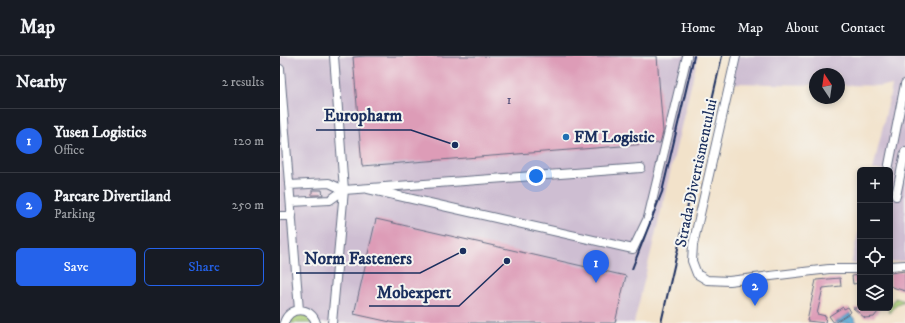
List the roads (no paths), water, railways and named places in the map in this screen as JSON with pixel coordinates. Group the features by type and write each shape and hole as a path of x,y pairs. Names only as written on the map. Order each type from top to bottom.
{"street":[{"path":"332,323 344,190 334,56"},
{"path":"368,189 633,249 648,218 687,56"},
{"name":"Strada Divertismentului","path":"736,56 694,245 692,260 697,274 707,280 729,281 829,269 857,269"},
{"path":"280,69 299,310"},
{"path":"889,167 905,84"},
{"path":"896,196 905,152"},
{"path":"289,185 329,183 344,190 368,189 642,168"},
{"path":"291,202 330,200 344,190"},
{"path":"280,216 292,216"},
{"path":"893,266 905,265"},
{"path":"284,323 287,316 299,310 309,312 316,323"}],"water":[{"path":"850,313 857,323 835,323"}],"railway":[{"path":"632,269 662,192 694,56"},
{"path":"661,323 722,56"}],"place":[{"name":"FM Logistic","path":"566,137"},
{"name":"Europharm","path":"455,145"},
{"name":"Norm Fasteners","path":"463,251"},
{"name":"Mobexpert","path":"507,261"},
{"name":"Yusen Logistics","path":"596,283"},
{"name":"Parcare Divertiland","path":"755,306"}]}
